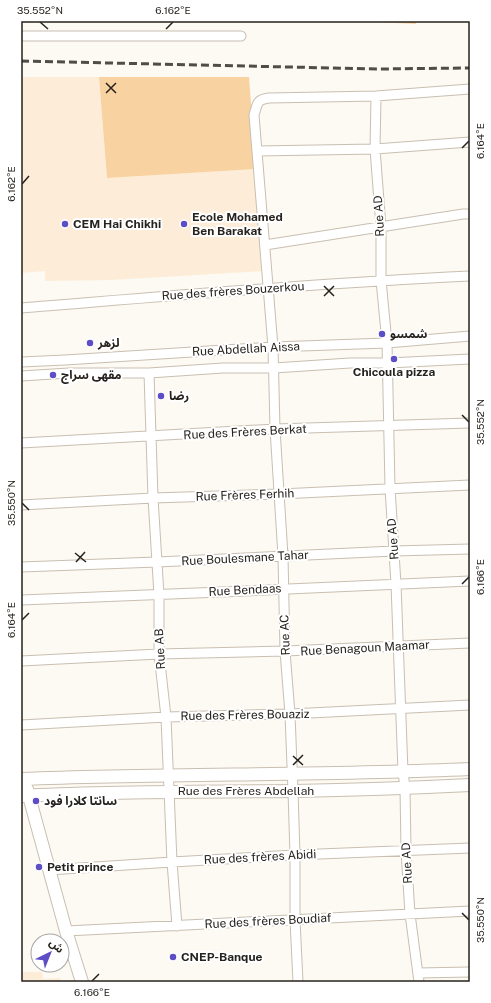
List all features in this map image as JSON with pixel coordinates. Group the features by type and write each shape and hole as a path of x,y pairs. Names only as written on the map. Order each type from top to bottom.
{"main road":[{"name":"Rue des Frères Abdellah","path":"22,776 292,774 470,769"},
{"path":"22,776 25,796 49,870 82,982"},
{"name":"Rue des Frères Abdellah","path":"25,796 170,791 293,791 470,785"}],"street":[{"path":"21,36 242,36"},
{"path":"376,96 470,89"},
{"name":"Rue AD","path":"376,96 375,150 381,227 381,280 388,363 390,488 405,788 406,851 410,914 418,978"},
{"name":"Rue AC","path":"298,982 290,714 285,651 283,556 275,429 273,347 254,115 258,103 269,98 376,96"},
{"path":"257,151 375,150 470,142"},
{"path":"265,245 468,212"},
{"name":"Rue des frères Bouzerkou","path":"21,308 268,288 381,280 470,276"},
{"name":"Rue Abdellah Aissa","path":"21,362 273,347 387,343 470,336"},
{"path":"21,376 223,368 274,368 350,363 388,363 470,359"},
{"name":"Rue AB","path":"149,372 159,595 159,654 166,717 172,862 177,926"},
{"name":"Rue des Frères Berkat","path":"21,443 275,429 470,423"},
{"name":"Rue Frères Ferhih","path":"21,505 470,485"},
{"name":"Rue Boulesmane Tahar","path":"21,567 470,549"},
{"name":"Rue Bendaas","path":"21,600 470,580"},
{"name":"Rue Benagoun Maamar","path":"21,661 159,654 285,651 470,643"},
{"name":"Rue des Frères Bouaziz","path":"21,725 166,717 290,714 470,705"},
{"name":"Rue des frères Abidi","path":"49,870 295,855 470,848"},
{"name":"Rue des frères Boudiaf","path":"66,931 470,911"},
{"path":"418,978 470,972"}],"shaded area":[{"path":"353,21 415,21 416,24"},
{"path":"21,77 99,77 107,178 256,169 263,271 111,280 45,281 45,271 21,273"},
{"path":"99,77 249,77 256,169 107,178"},
{"path":"21,972 30,972 42,973 43,979 60,978 61,982 21,982"}],"railway":[{"path":"21,61 378,69 470,68"}],"place":[{"name":"CEM Hai Chikhi","path":"65,224"},
{"name":"Ecole Mohamed Ben Barakat","path":"184,224"},
{"name":"شمسو","path":"382,334"},
{"name":"لزهر","path":"90,343"},
{"name":"Chicoula pizza","path":"394,359"},
{"name":"مقهى سراج","path":"53,375"},
{"name":"رضا","path":"161,396"},
{"name":"سانتا كلارا فود","path":"36,801"},
{"name":"Petit prince","path":"39,867"},
{"name":"CNEP-Banque","path":"173,957"}]}
